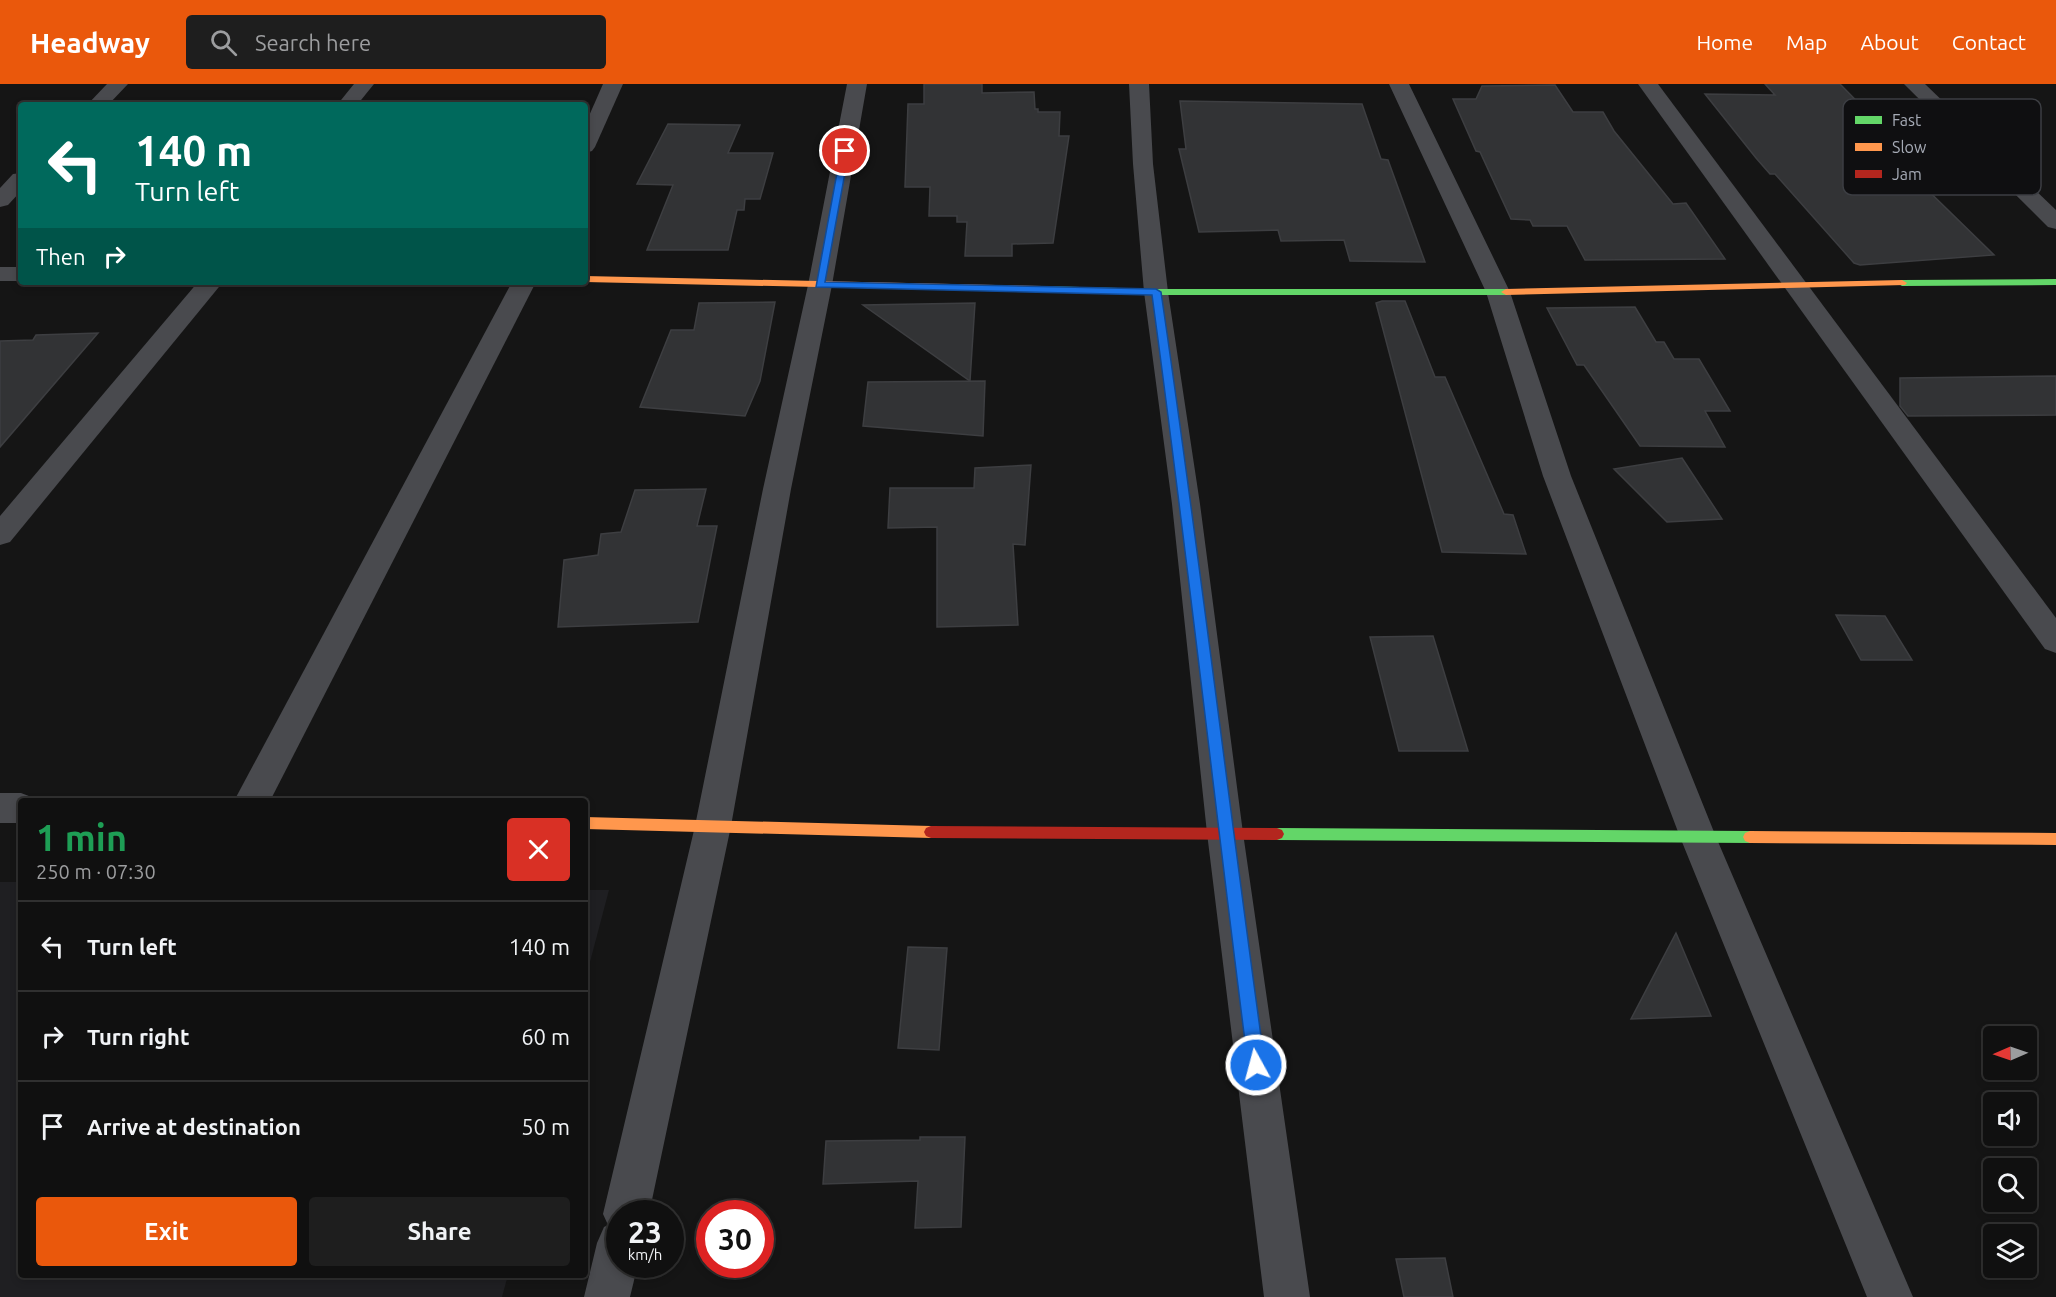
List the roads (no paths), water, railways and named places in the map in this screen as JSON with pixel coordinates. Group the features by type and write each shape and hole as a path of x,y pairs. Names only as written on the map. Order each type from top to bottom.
{"street":[{"path":"100,102 118,84"},
{"path":"349,102 364,84"},
{"path":"588,140 613,84"},
{"path":"629,1200 713,826 777,489 820,285 857,84"},
{"path":"1139,84 1143,164 1156,292 1186,504 1225,833 1287,1297"},
{"path":"1400,84 1498,292 1557,476 1698,837 1890,1297"},
{"path":"1648,84 2056,641"},
{"path":"1914,84 1929,99"},
{"path":"0,200 18,182"},
{"path":"2028,195 2056,222"},
{"path":"0,274 18,274"},
{"path":"588,279 1156,292 1498,292 1795,284 2056,282"},
{"path":"0,535 208,285"},
{"path":"254,798 522,285"},
{"path":"0,808 18,808"},
{"path":"588,823 937,832 2056,839"},
{"path":"607,1297 612,1278"}]}
